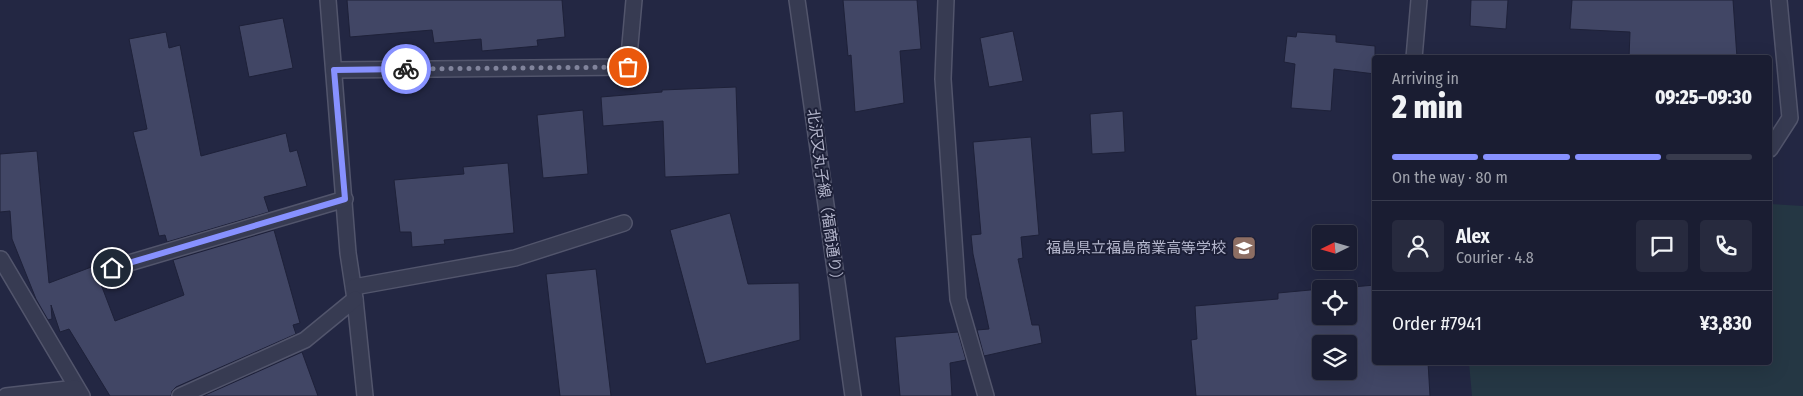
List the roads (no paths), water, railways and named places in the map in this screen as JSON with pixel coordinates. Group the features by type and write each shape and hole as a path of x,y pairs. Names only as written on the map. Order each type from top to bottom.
{"street":[{"path":"328,0 348,253 365,396"},
{"path":"334,70 628,67 634,0"},
{"name":"北沢又丸子線（福商通り）","path":"796,0 853,396"},
{"path":"946,0 943,79 958,299 986,396"},
{"path":"1414,55 1419,0"},
{"path":"1772,146 1790,118 1779,0"},
{"path":"112,268 345,199"},
{"path":"180,396 304,340 354,293 515,258 624,223"},
{"path":"1,259 79,392 6,396"}],"place":[{"name":"福島県立福島商業高等学校","path":"1244,248"}]}
